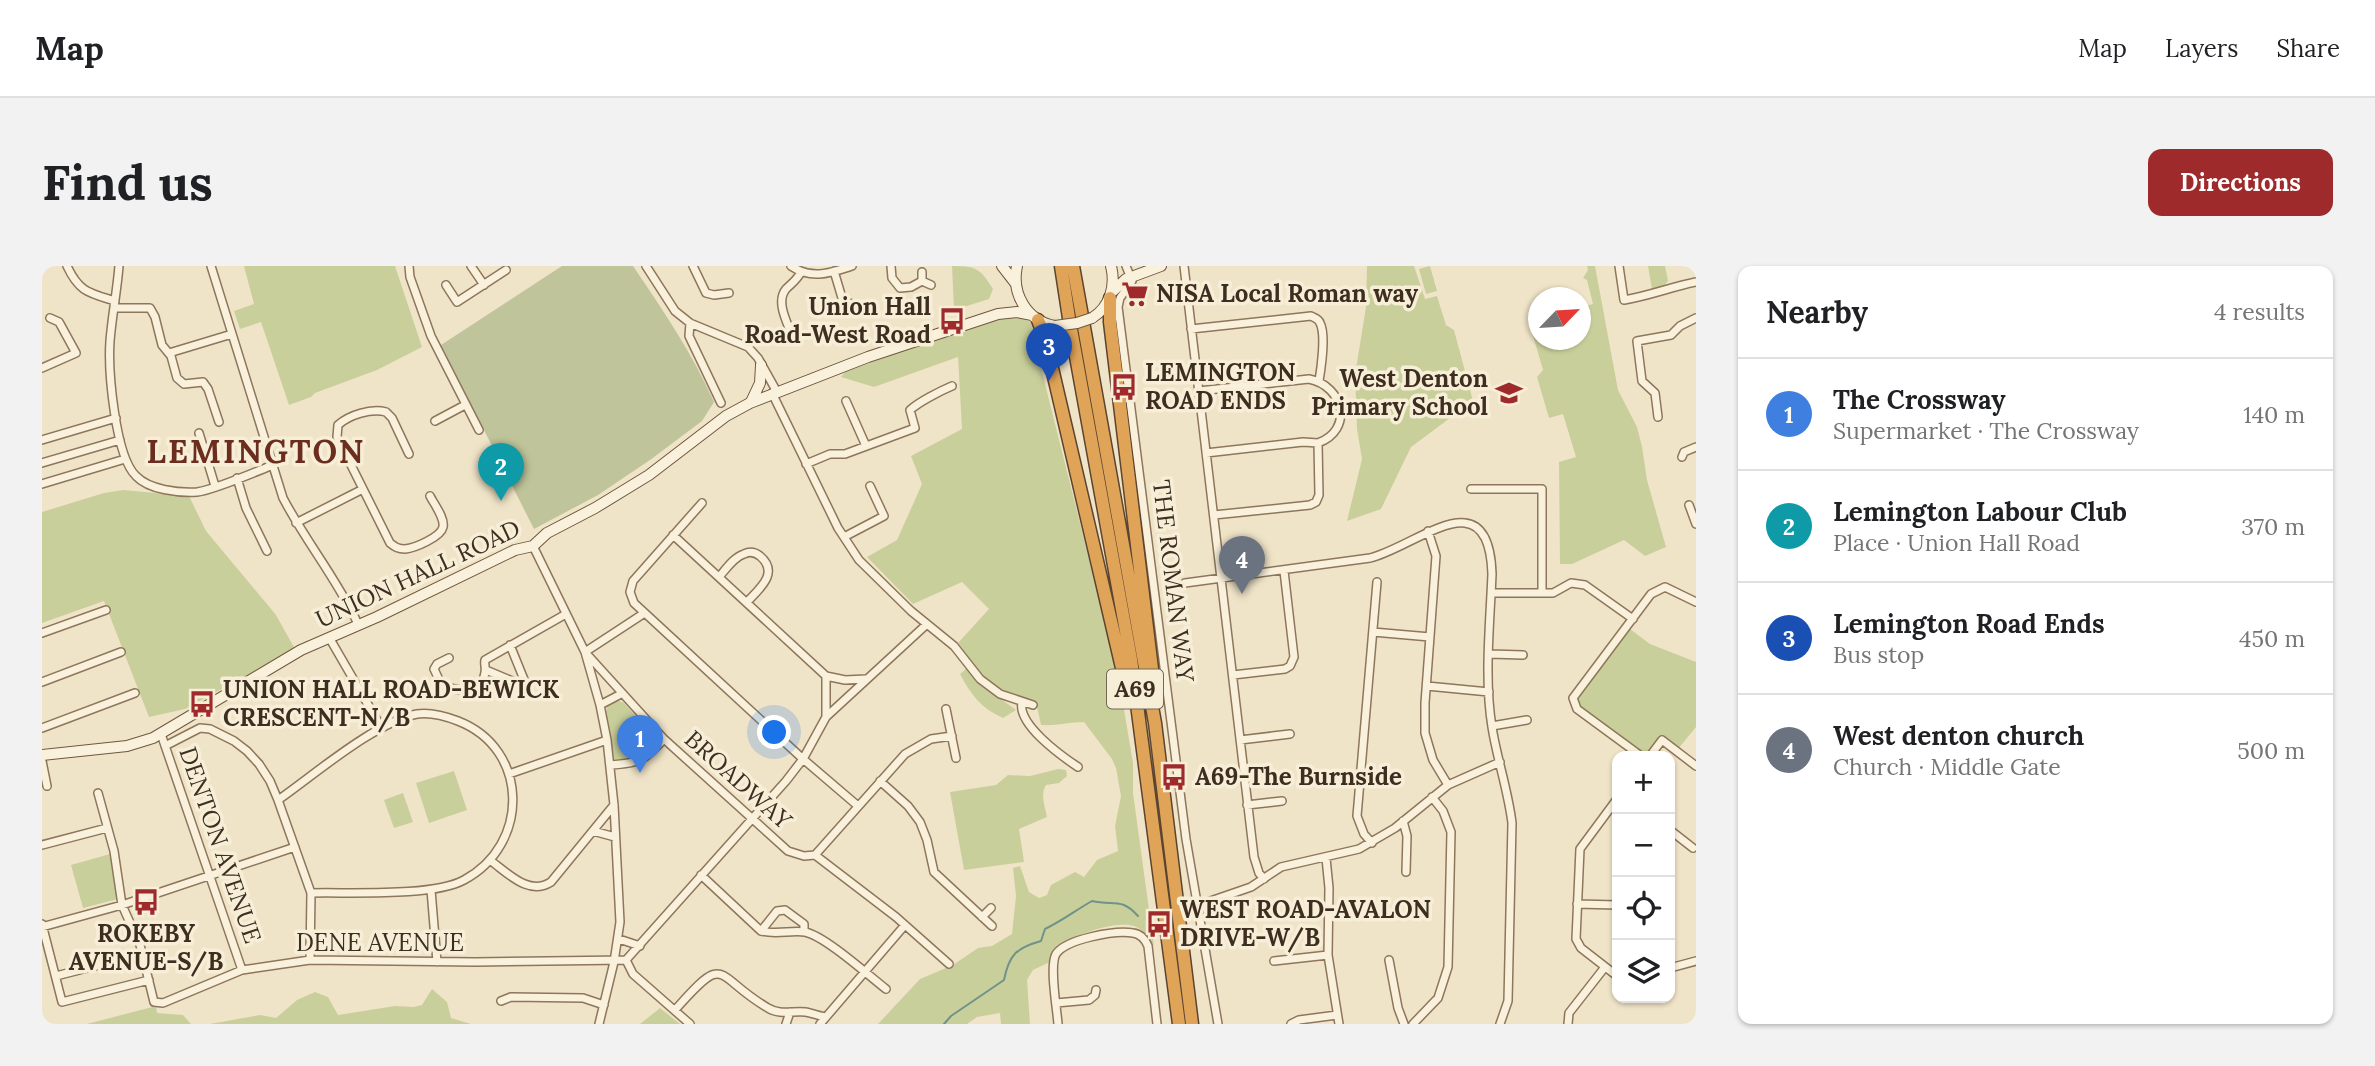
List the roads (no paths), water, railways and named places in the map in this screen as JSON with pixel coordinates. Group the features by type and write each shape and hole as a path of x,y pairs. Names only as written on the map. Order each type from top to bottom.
{"highway":[{"name":"A69","path":"1061,266 1131,659 1179,1024"},
{"name":"A69","path":"1073,266 1155,723 1192,1024"},
{"path":"1110,295 1110,322 1154,682 1155,723"},
{"path":"1035,318 1045,338 1123,669 1157,850"}],"street":[{"path":"67,266 74,281 81,288 115,305 149,308 155,317 162,345 169,354 177,378 184,384 203,382 219,422"},
{"path":"119,266 110,341 111,378 120,440 125,459 135,476 155,487 194,492 273,465"},
{"path":"211,266 284,498 296,523 342,590 358,624"},
{"path":"409,266 410,277 431,336 479,430"},
{"path":"471,266 484,285"},
{"path":"646,266 675,312 691,323 748,347 761,365 806,464 859,560 954,646 980,679 1000,694 1033,705"},
{"path":"693,266 706,293 729,293"},
{"path":"792,266 801,272 819,275 852,266"},
{"path":"891,266 892,278 901,288 911,287 922,277 931,285"},
{"path":"1002,266 1023,304 1035,318"},
{"path":"998,314 1007,308 1016,288 1017,266"},
{"path":"1110,295 1113,276 1111,266"},
{"path":"1126,266 1132,277"},
{"path":"998,314 1017,312 1055,326 1077,323 1093,318 1103,309 1110,295 1122,282 1142,267 1155,266"},
{"path":"1142,267 1161,266"},
{"path":"1184,266 1247,805 1256,866 1264,879"},
{"path":"1619,266 1624,300 1655,295 1672,287 1696,282"},
{"path":"446,285 457,302 506,270"},
{"path":"834,271 844,305 858,306"},
{"path":"790,333 781,299 801,272"},
{"name":"THE ROMAN WAY","path":"1132,277 1118,307 1186,839 1218,1024"},
{"name":"UNION HALL ROAD","path":"42,755 127,746 161,734 294,654 515,550 533,546 547,533 649,475 726,416 750,403 868,357 998,314"},
{"path":"1191,329 1311,316 1322,326 1319,381"},
{"path":"42,367 76,353 59,322 50,318"},
{"path":"1658,417 1655,393 1642,382 1637,341 1671,335 1696,318"},
{"path":"691,323 689,336 720,403"},
{"path":"169,354 232,334"},
{"path":"750,403 761,383 761,365"},
{"path":"1199,391 1309,379 1319,381 1331,389 1338,399 1340,409 1335,432 1318,443 1303,442 1206,453"},
{"path":"806,464 830,454 845,454 915,428 910,410 933,397 938,391 952,386"},
{"path":"846,401 866,446"},
{"path":"435,421 465,405"},
{"path":"396,451 407,450 392,418 382,410 345,418 338,425 337,437 390,542 397,548 407,549 439,534 443,528 443,522 430,505 430,496"},
{"path":"42,440 116,418"},
{"path":"199,433 215,486"},
{"path":"42,463 120,440"},
{"path":"1213,515 1310,505 1315,502 1319,495 1318,443"},
{"path":"1682,457 1684,452 1696,447"},
{"path":"42,484 125,459"},
{"path":"237,478 246,508 267,551"},
{"path":"844,537 884,516 870,486"},
{"path":"296,523 363,489"},
{"path":"1471,489 1542,489 1542,593"},
{"path":"702,503 633,581 630,592 634,603 643,614 858,806"},
{"path":"1689,505 1696,524"},
{"path":"1185,583 1352,562 1386,554 1425,533 1457,523 1467,524 1480,532 1491,552 1489,692 1492,726 1510,803 1512,848 1508,1001 1500,1024"},
{"path":"1425,533 1436,556 1425,733 1433,760 1448,785"},
{"path":"673,535 826,676 845,680 866,678"},
{"path":"533,546 585,652 607,740 614,805 620,922 619,939 599,1024"},
{"path":"719,577 740,555 749,552 757,554 767,564 769,573 766,582 747,602"},
{"path":"1233,675 1285,669 1292,663 1294,657 1284,570"},
{"path":"1371,843 1357,816 1377,582"},
{"path":"1491,593 1553,593 1571,583 1585,585 1600,593 1633,619"},
{"path":"1634,751 1577,709 1573,698 1651,594 1665,587 1696,602"},
{"path":"42,633 106,610"},
{"path":"449,658 437,664 434,669 441,684 464,691 472,690 479,684 486,670 485,660 566,614"},
{"path":"585,652 643,614"},
{"path":"690,1024 634,974 626,960 803,759 826,717 927,624"},
{"path":"1373,632 1430,637"},
{"path":"330,639 381,727"},
{"path":"486,670 517,683 524,681 510,645"},
{"path":"42,682 121,652"},
{"name":"BROADWAY","path":"585,652 664,739 788,851 804,856 815,855 905,925 949,964"},
{"path":"1490,654 1523,655"},
{"path":"826,676 826,717"},
{"path":"1427,687 1489,692"},
{"path":"42,728 135,693"},
{"path":"600,705 621,694"},
{"path":"1022,702 1020,710 1024,719 1057,753 1078,766"},
{"path":"946,709 956,758"},
{"path":"278,800 381,727 420,713 450,718 480,733 499,753 509,774 513,811 506,839 491,861 463,881 431,890 311,893"},
{"path":"1492,726 1527,720"},
{"path":"165,746 200,728 220,733 247,751 270,781 311,893 310,960"},
{"name":"DENTON AVENUE","path":"161,734 242,970"},
{"path":"1240,740 1290,734"},
{"path":"815,855 905,754 931,739 951,736"},
{"path":"610,765 645,759 664,739"},
{"path":"509,774 607,740"},
{"path":"1654,751 1662,740 1696,766"},
{"path":"42,761 47,786"},
{"path":"1196,906 1251,887 1281,867 1345,854 1371,843 1448,785 1500,762"},
{"path":"880,782 908,806 920,821 934,872 992,926"},
{"path":"98,793 114,851 122,905 149,979 62,1002 42,926 122,905 295,847"},
{"path":"1413,1024 1438,998 1448,967 1451,832 1443,811 1432,797"},
{"path":"1247,805 1282,801"},
{"path":"491,861 521,883 534,888 543,887 551,882 614,805"},
{"path":"1612,806 1580,849 1576,939 1581,948 1612,972"},
{"path":"1403,821 1407,836 1406,872"},
{"path":"42,845 107,828"},
{"path":"593,831 615,837"},
{"path":"1675,834 1693,848"},
{"path":"1326,858 1329,888 1328,956 1339,1024"},
{"path":"701,875 761,931 804,932 831,946 886,989"},
{"path":"431,890 437,962"},
{"path":"1577,904 1612,905"},
{"path":"982,917 990,908"},
{"path":"761,931 778,911 785,910 804,923 804,932"},
{"path":"820,1024 905,925"},
{"path":"1058,1024 1053,963 1057,953 1087,938 1116,933 1133,933 1144,938 1148,946 1157,1024"},
{"path":"619,939 640,946"},
{"path":"56,976 142,954"},
{"path":"1274,961 1328,956"},
{"name":"DENE AVENUE","path":"149,979 153,1002 163,1003 242,970 310,960 626,960"},
{"path":"1389,960 1398,1009 1405,1024"},
{"path":"1675,967 1696,961"},
{"path":"1568,1024 1569,1013 1605,967"},
{"path":"675,1010 701,981 713,974 724,974 768,1009 779,1013 803,1012 826,1017"},
{"path":"1056,1003 1089,1000 1096,990"},
{"path":"501,1001 511,997 583,998 604,1005"},
{"path":"786,1024 790,1012"},
{"path":"1291,1024 1299,1020 1337,1015"}],"waterway":[{"path":"944,1024 951,1016 1004,980 1008,964 1015,954 1041,941 1045,929 1092,901 1122,904 1138,916"}],"place":[{"name":"NISA Local Roman way","path":"1135,294"},
{"name":"Union Hall Road-West Road","path":"952,321"},
{"name":"Lemington Road Ends","path":"1049,381"},
{"name":"LEMINGTON ROAD ENDS","path":"1124,387"},
{"name":"West Denton Primary School","path":"1509,393"},
{"name":"Lemington Labour Club","path":"501,501"},
{"name":"West denton church","path":"1242,594"},
{"name":"UNION HALL ROAD-BEWICK CRESCENT-N/B","path":"202,704"},
{"name":"The Crossway","path":"640,773"},
{"name":"A69-The Burnside","path":"1174,777"},
{"name":"ROKEBY AVENUE-S/B","path":"146,902"},
{"name":"WEST ROAD-AVALON DRIVE-W/B","path":"1159,924"}],"district":[{"name":"LEMINGTON","path":"256,452"}]}
